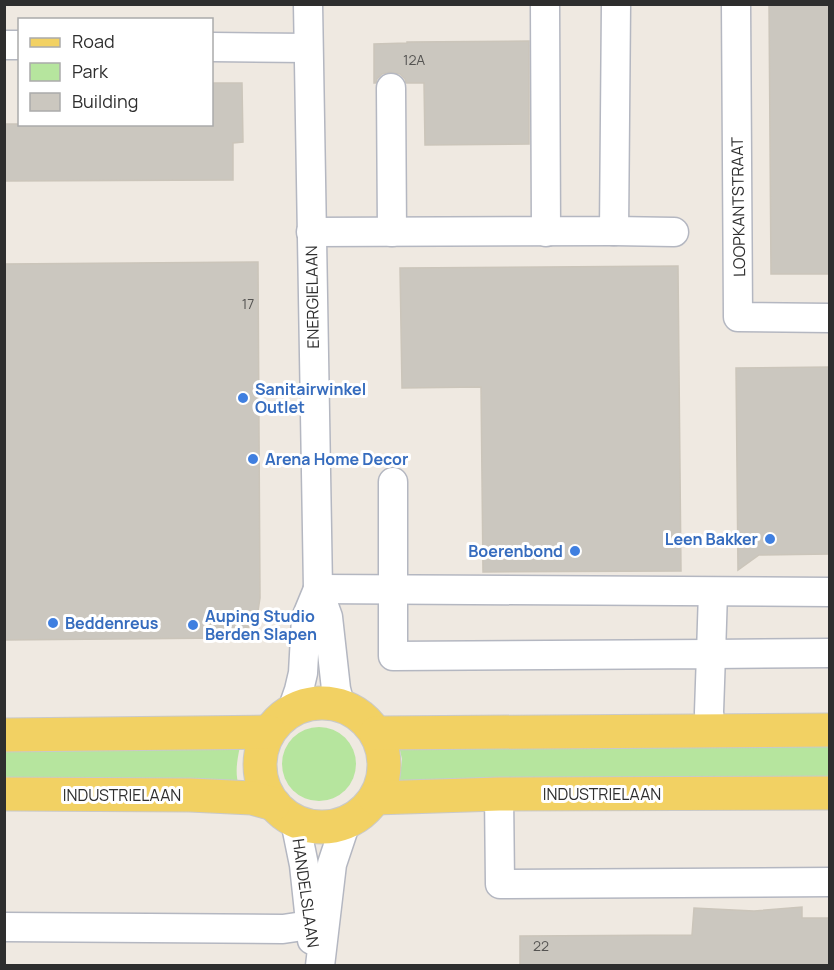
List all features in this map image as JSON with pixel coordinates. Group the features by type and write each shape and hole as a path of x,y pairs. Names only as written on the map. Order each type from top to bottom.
{"main road":[{"path":"321,702 340,705 358,714 376,733 384,757 381,787 363,813 346,822 332,827 305,825 284,813 265,790 260,755 264,743 280,721 306,704 321,702"},
{"path":"4,735 280,721"},
{"path":"376,733 830,730"},
{"name":"INDUSTRIELAAN","path":"375,798 499,794 830,793"},
{"name":"INDUSTRIELAAN","path":"4,794 252,798 284,813"}],"street":[{"name":"ENERGIELAAN","path":"308,4 318,589 328,617 336,689 340,705"},
{"path":"545,4 546,232"},
{"path":"614,231 616,4"},
{"name":"LOOPKANTSTRAAT","path":"736,4 738,317 830,318"},
{"path":"213,47 308,48"},
{"path":"391,88 392,232"},
{"path":"311,232 675,232"},
{"path":"393,482 393,656 830,653"},
{"name":"ENERGIELAAN","path":"280,721 299,690 303,673 306,618 318,589"},
{"path":"318,589 830,592"},
{"path":"711,731 709,712 713,592"},
{"path":"499,794 500,884 830,882"},
{"name":"HANDELSLAAN","path":"284,813 304,865 310,925 318,966"},
{"name":"HANDELSLAAN","path":"318,966 332,864 346,822"},
{"path":"4,927 283,929 310,925"}],"green space":[{"path":"319,727 333,730 345,738 353,750 356,764 353,778 345,790 333,798 319,801 305,798 293,790 285,778 282,764 285,750 293,738 305,730"},
{"path":"829,736 829,784 399,785 402,759 398,742"},
{"path":"241,742 237,770 239,786 5,786 4,743"}],"building":[{"path":"769,4 830,4 830,274 771,274"},
{"path":"529,41 529,144 425,145 424,83 406,83 400,74 390,72 382,74 374,83 374,44"},
{"path":"213,83 242,83 243,142 233,143 233,180 4,181 4,124 18,124 18,126 213,126"},
{"path":"258,262 260,598 253,624 237,635 225,638 4,640 4,264"},
{"path":"678,266 681,571 483,572 481,387 402,388 400,268"},
{"path":"830,367 830,554 759,555 738,570 736,368"},
{"path":"802,907 802,918 830,918 830,966 520,966 520,936 692,935 694,908 754,911"}],"place":[{"name":"Sanitairwinkel Outlet","path":"243,398"},
{"name":"Arena Home Decor","path":"253,459"},
{"name":"Leen Bakker","path":"770,539"},
{"name":"Boerenbond","path":"575,551"},
{"name":"Beddenreus","path":"53,623"},
{"name":"Auping Studio Berden Slapen","path":"193,625"}]}
